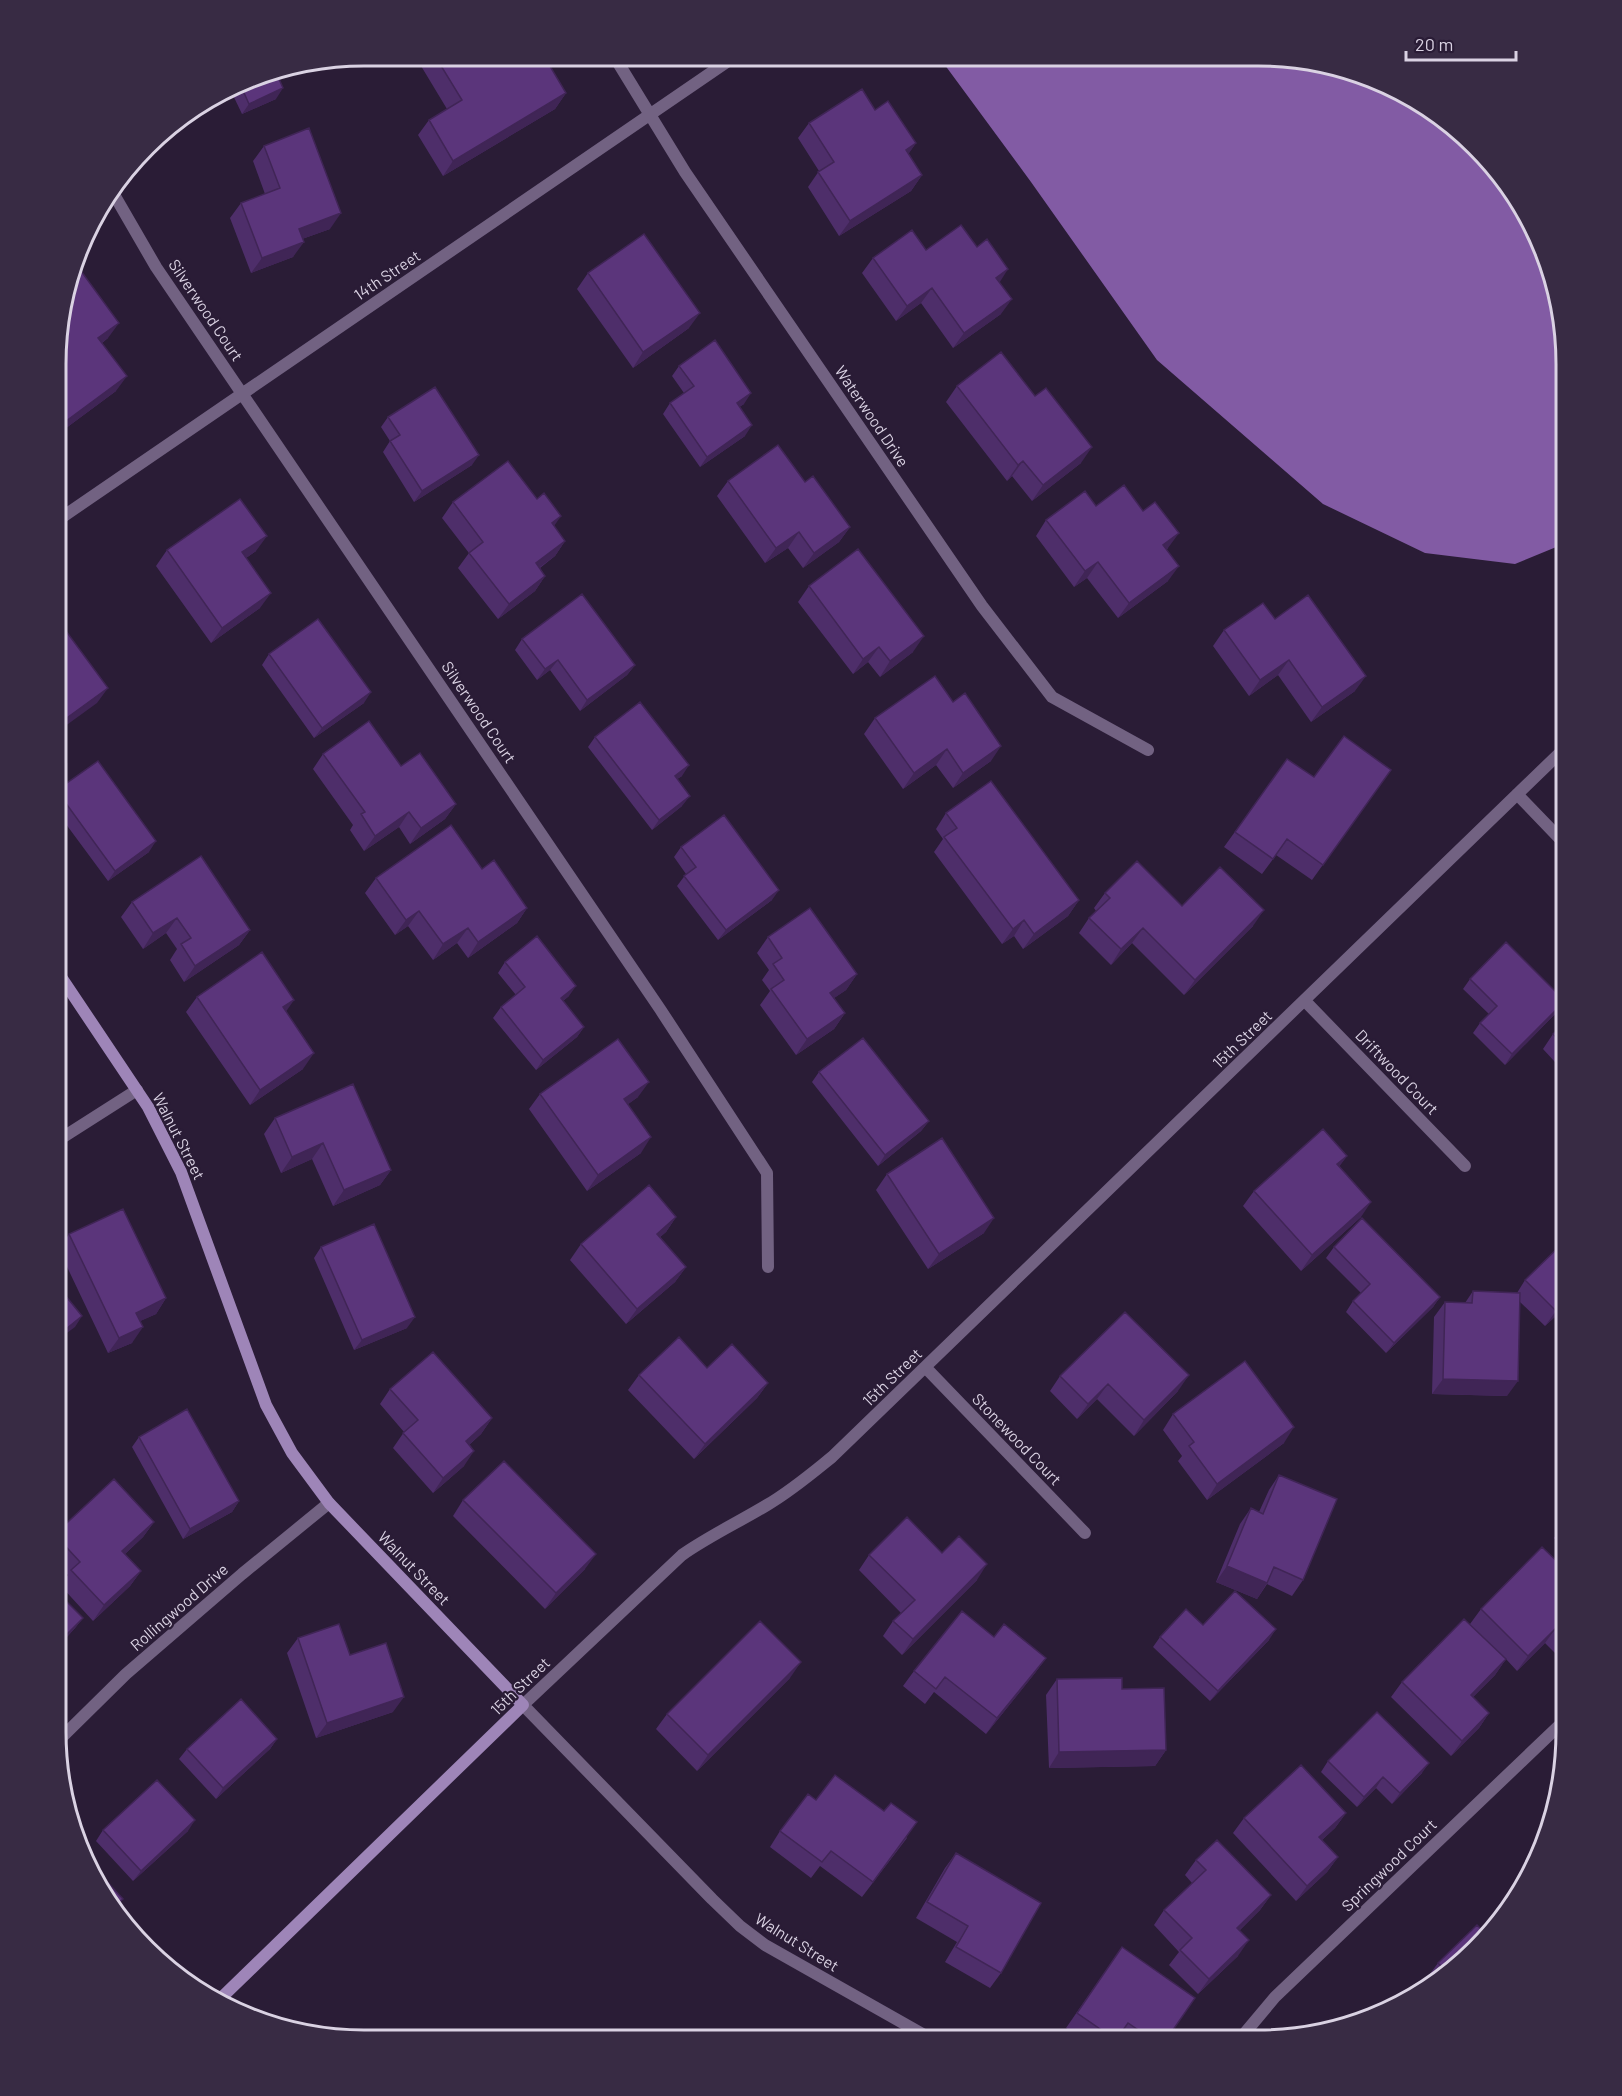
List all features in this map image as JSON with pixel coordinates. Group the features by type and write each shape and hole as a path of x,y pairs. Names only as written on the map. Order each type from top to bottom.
{"street":[{"name":"Waterwood Drive","path":"620,66 685,172 982,606 1045,688 1052,697 1148,750"},
{"name":"14th Street","path":"66,514 721,66"},
{"name":"Silverwood Court","path":"116,198 156,267 653,999 767,1173 768,1267"},
{"name":"15th Street","path":"224,1995 523,1705 682,1555 703,1540 768,1505 801,1483 832,1457 1556,757"},
{"path":"1517,794 1556,835"},
{"name":"Walnut Street","path":"66,984 148,1107 182,1172 266,1405 292,1453 329,1503 523,1705 741,1926 765,1945 915,2030"},
{"name":"Driftwood Court","path":"1305,1001 1465,1166"},
{"path":"66,1136 137,1090"},
{"name":"Stonewood Court","path":"926,1368 1085,1533"},
{"name":"Rollingwood Drive","path":"66,1733 126,1674 329,1503"},
{"name":"Springwood Court","path":"1247,2030 1275,1997 1556,1729"}],"shaded area":[{"path":"946,66 1258,66 1297,69 1354,82 1390,97 1424,116 1469,153 1506,198 1525,232 1546,287 1553,325 1556,364 1556,547 1515,564 1425,553 1323,504 1157,360"}],"building":[{"path":"441,66 550,66 566,93 453,161 429,120 462,100"},
{"path":"279,79 283,88 249,104 244,92"},
{"path":"862,89 875,110 888,101 916,143 906,150 922,175 850,221 818,172 834,162 809,123"},
{"path":"309,128 341,213 299,229 304,242 262,258 241,203 280,188 264,146"},
{"path":"961,225 977,247 987,239 1008,269 996,278 1012,299 964,333 932,288 907,306 873,258 912,230 926,250"},
{"path":"644,234 700,313 643,352 588,273"},
{"path":"81,271 119,323 98,338 127,376 66,421 69,325"},
{"path":"715,340 751,393 737,403 752,425 707,457 670,403 694,386 679,366"},
{"path":"1001,352 1035,396 1046,388 1092,447 1043,485 1023,461 1018,465 957,386"},
{"path":"435,387 479,455 422,491 390,441 400,435 388,417"},
{"path":"778,445 805,482 813,476 850,527 814,553 799,532 776,548 728,481"},
{"path":"508,461 537,499 544,493 561,516 552,523 565,541 536,563 545,576 509,604 469,553 483,542 453,502"},
{"path":"1124,485 1143,511 1155,502 1179,533 1163,545 1179,566 1129,603 1098,562 1085,571 1046,520 1085,491 1096,506"},
{"path":"240,499 267,536 242,552 271,593 222,628 167,550"},
{"path":"858,549 924,636 890,661 879,647 863,659 809,586"},
{"path":"582,594 635,665 587,700 558,660 545,669 522,639"},
{"path":"1308,595 1366,676 1322,707 1289,660 1260,680 1224,630 1263,603 1275,619"},
{"path":"318,619 371,692 322,728 269,654"},
{"path":"66,631 108,688 66,718"},
{"path":"935,676 953,702 965,693 1001,746 963,773 947,749 914,773 875,718"},
{"path":"640,702 689,765 675,776 690,796 659,820 595,737"},
{"path":"369,721 401,766 420,753 456,804 421,828 409,812 375,836 361,814 365,812 323,754"},
{"path":"1344,736 1391,770 1323,865 1287,839 1273,859 1235,832 1287,759 1314,777"},
{"path":"98,761 156,841 115,871 66,803 66,784"},
{"path":"991,781 1079,900 1034,934 1024,920 1013,929 944,837 957,828 946,813"},
{"path":"724,815 779,890 726,930 684,876 696,867 681,847"},
{"path":"451,825 482,869 494,860 527,908 478,942 468,928 443,944 419,911 406,920 376,878"},
{"path":"201,856 250,930 195,966 181,944 191,938 177,918 153,933 132,902"},
{"path":"1137,861 1182,906 1220,867 1264,910 1195,980 1143,928 1121,949 1089,918 1110,898 1105,893"},
{"path":"810,908 857,974 830,993 845,1013 807,1039 771,989 784,980 773,964 782,958 768,937"},
{"path":"537,936 576,986 561,998 584,1027 543,1060 501,1007 525,987 505,962"},
{"path":"1506,942 1556,992 1556,1010 1512,1054 1480,1023 1497,1006 1470,979"},
{"path":"262,952 294,1000 283,1007 314,1053 260,1090 197,997"},
{"path":"863,1038 929,1121 885,1155 819,1072"},
{"path":"618,1039 649,1082 624,1099 651,1137 598,1175 540,1094"},
{"path":"353,1084 391,1170 344,1190 323,1143 292,1157 275,1118"},
{"path":"1323,1129 1347,1156 1337,1164 1371,1202 1312,1255 1254,1191"},
{"path":"942,1138 994,1218 939,1254 887,1174"},
{"path":"649,1185 676,1217 657,1234 686,1267 637,1309 581,1244"},
{"path":"123,1209 166,1298 136,1313 143,1327 119,1338 69,1234"},
{"path":"1362,1218 1440,1297 1394,1343 1353,1301 1370,1284 1334,1247"},
{"path":"374,1224 415,1317 362,1340 321,1247"},
{"path":"1556,1250 1556,1311 1525,1280"},
{"path":"1473,1291 1520,1293 1518,1381 1443,1379 1445,1302 1472,1303"},
{"path":"66,1296 82,1316 66,1329"},
{"path":"1125,1312 1189,1375 1144,1420 1108,1384 1088,1404 1060,1376"},
{"path":"679,1337 707,1368 732,1344 768,1383 705,1444 639,1375"},
{"path":"433,1352 492,1418 466,1441 474,1451 443,1478 403,1433 418,1420 390,1389"},
{"path":"1245,1361 1294,1427 1217,1484 1189,1446 1194,1442 1173,1414"},
{"path":"187,1409 239,1501 190,1529 139,1437"},
{"path":"504,1461 596,1554 556,1593 463,1500"},
{"path":"1279,1475 1337,1499 1303,1580 1274,1567 1267,1583 1227,1566 1251,1508 1263,1514"},
{"path":"114,1479 154,1522 122,1551 141,1571 104,1605 71,1570 80,1562 66,1547 66,1524"},
{"path":"907,1517 942,1553 959,1536 987,1564 913,1639 893,1621 915,1600 869,1555"},
{"path":"1542,1547 1556,1560 1556,1628 1528,1656 1481,1609"},
{"path":"1235,1591 1276,1629 1218,1691 1160,1637 1186,1609 1203,1625"},
{"path":"66,1601 83,1618 66,1635"},
{"path":"962,1611 994,1637 1004,1624 1046,1658 997,1718 945,1677 936,1689 914,1671"},
{"path":"1464,1619 1506,1659 1471,1695 1489,1713 1462,1741 1402,1682"},
{"path":"760,1621 801,1662 708,1755 667,1714"},
{"path":"339,1624 350,1655 386,1643 404,1697 327,1723 298,1638"},
{"path":"1122,1678 1122,1689 1164,1688 1166,1750 1059,1752 1057,1679"},
{"path":"241,1699 277,1739 223,1788 187,1749"},
{"path":"1377,1712 1429,1763 1400,1793 1383,1777 1364,1797 1328,1761"},
{"path":"1301,1765 1346,1813 1319,1837 1338,1857 1307,1886 1244,1818"},
{"path":"835,1775 884,1811 891,1803 917,1822 873,1882 831,1851 822,1862 780,1831 808,1794 816,1800"},
{"path":"157,1780 195,1820 141,1871 103,1830"},
{"path":"1217,1840 1271,1895 1237,1928 1249,1940 1209,1979 1180,1950 1192,1938 1164,1910 1206,1870 1196,1860"},
{"path":"956,1853 1041,1903 1001,1973 956,1947 968,1926 927,1902"},
{"path":"106,1880 123,1899 119,1902"},
{"path":"1477,1925 1481,1929 1469,1943 1441,1966 1438,1963"},
{"path":"1122,1947 1195,1998 1173,2030 1138,2030 1128,2023 1123,2030 1102,2030 1077,2013"}]}
